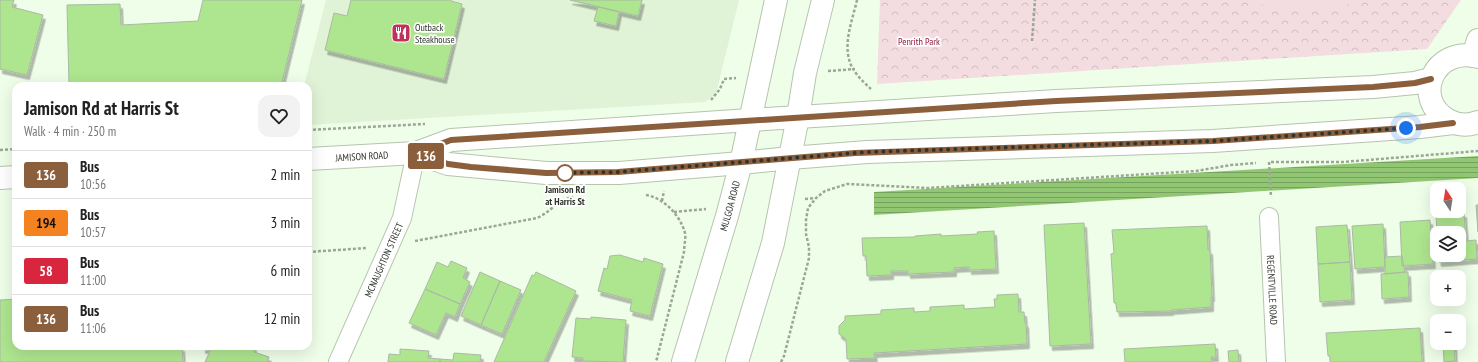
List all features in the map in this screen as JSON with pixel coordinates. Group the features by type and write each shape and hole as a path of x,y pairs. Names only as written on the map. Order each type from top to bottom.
{"main road":[{"name":"MULGOA ROAD","path":"683,362 727,216 741,163 776,0"},
{"path":"737,362 773,244 798,117 805,73 823,0"},
{"path":"1453,123 1443,118 1436,110 1431,100 1431,79 1436,69 1444,61 1455,56 1476,51"},
{"name":"JAMISON ROAD","path":"312,159 416,153 451,140 1056,101 1373,87 1415,83 1431,79"},
{"name":"JAMISON ROAD","path":"416,153 448,164 546,173 618,172 867,152 1213,141 1420,127 1453,123 1463,125 1478,122"},
{"path":"0,178 12,177"}],"street":[{"name":"MCNAUGHTON STREET","path":"338,362 402,218 416,153"},
{"name":"REGENTVILLE ROAD","path":"1269,217 1276,362"}],"path":[{"path":"857,0 848,40 848,59 859,77 871,90"},
{"path":"1032,41 1035,0"},
{"path":"706,102 712,99 720,89 724,79"},
{"path":"0,150 12,149"},
{"path":"781,362 784,356 809,258 809,246 806,234 808,208 816,198 825,191 847,184 928,188 1196,171 1231,165 1269,162 1343,162 1478,151"},
{"path":"1269,162 1271,194"},
{"path":"640,196 648,195 662,202 674,212 685,234 684,252 656,362"},
{"path":"413,242 537,218 544,216 564,199 579,197"},
{"path":"312,252 367,248"}],"shaded area":[{"path":"326,0 739,0 716,94 705,102 312,125 312,82 305,82"},
{"path":"1478,156 1478,178 874,215 874,192"}],"green space":[{"name":"Penrith Park","path":"880,0 1461,0 1427,49 877,84"},
{"path":"1248,0 1362,0 1335,7 1305,10 1275,8"}],"building":[{"path":"0,0 14,0 12,7 43,15 27,75 0,69"},
{"path":"203,0 302,0 282,82 69,82 67,5 120,4 121,25 198,21"},
{"path":"351,0 451,0 462,4 444,79 325,50 334,13 347,16"},
{"path":"570,0 642,0 638,16"},
{"path":"598,7 619,12 616,26 594,21"},
{"path":"1476,205 1478,205 1478,232"},
{"path":"1436,218 1464,218 1465,226 1437,226"},
{"path":"1430,220 1430,262 1433,262 1433,264 1402,266 1400,222"},
{"path":"1084,223 1091,344 1050,346 1044,225"},
{"path":"1383,224 1385,267 1355,269 1352,226"},
{"path":"1347,225 1350,262 1318,264 1316,227"},
{"path":"1207,226 1208,250 1210,250 1211,307 1171,311 1117,312 1116,303 1114,303 1111,254 1114,253 1112,230"},
{"path":"994,231 996,269 969,270 969,267 954,268 954,272 908,274 908,271 891,271 891,275 867,276 866,256 863,256 862,238 915,237 941,234 941,236 978,234 977,232"},
{"path":"1476,240 1477,259 1466,260 1466,241"},
{"path":"620,255 643,262 644,258 663,264 650,316 630,311 632,300 598,291 604,268 607,269 610,256"},
{"path":"1402,256 1405,272 1385,274 1385,257"},
{"path":"451,261 467,268 463,278 470,282 460,304 425,289 437,262 448,267"},
{"path":"1350,262 1352,300 1320,302 1318,264"},
{"path":"480,272 500,281 481,325 461,316"},
{"path":"536,272 576,291 544,362 494,362 532,275 534,276"},
{"path":"1408,272 1409,297 1382,299 1381,274"},
{"path":"500,281 521,290 502,334 481,325"},
{"path":"425,289 460,304 455,317 446,313 436,335 409,323"},
{"path":"1018,294 1019,312 1024,312 1026,323 1027,344 874,353 875,358 847,359 846,339 839,334 839,326 845,320 845,316 881,314 881,310 914,308 914,312 930,311 930,307 964,305 964,309 995,307 994,299 997,299 997,295"},
{"path":"12,299 12,350 182,350 183,362 0,362 0,300"},
{"path":"591,317 626,320 623,362 583,361 583,358 572,357 576,318 591,319"},
{"path":"1420,328 1422,362 1330,362 1326,333"},
{"path":"1215,344 1216,357 1211,357 1212,362 1125,362 1124,349"},
{"path":"400,349 429,351 428,358 440,359 440,362 388,362 389,354 400,355"},
{"path":"211,350 254,350 254,352 269,357 267,362 205,362"},
{"path":"1238,350 1239,362 1229,362 1228,351"},
{"path":"1443,350 1454,350 1455,361 1444,362"},
{"path":"454,353 481,355 480,362 440,362 440,359 453,360"}],"bus line":[{"name":"136","path":"1431,79 1415,83 1373,87 1056,101 864,112 451,140 416,153 448,164 471,167 546,173 618,172 855,153 1213,141 1420,127 1453,123"}],"place":[{"name":"Outback Steakhouse","path":"401,33"},
{"name":"Jamison Rd at Harris St","path":"565,173"}],"route":[{"path":"565,173 559,173 618,172 867,152 1213,141 1406,128"}]}
